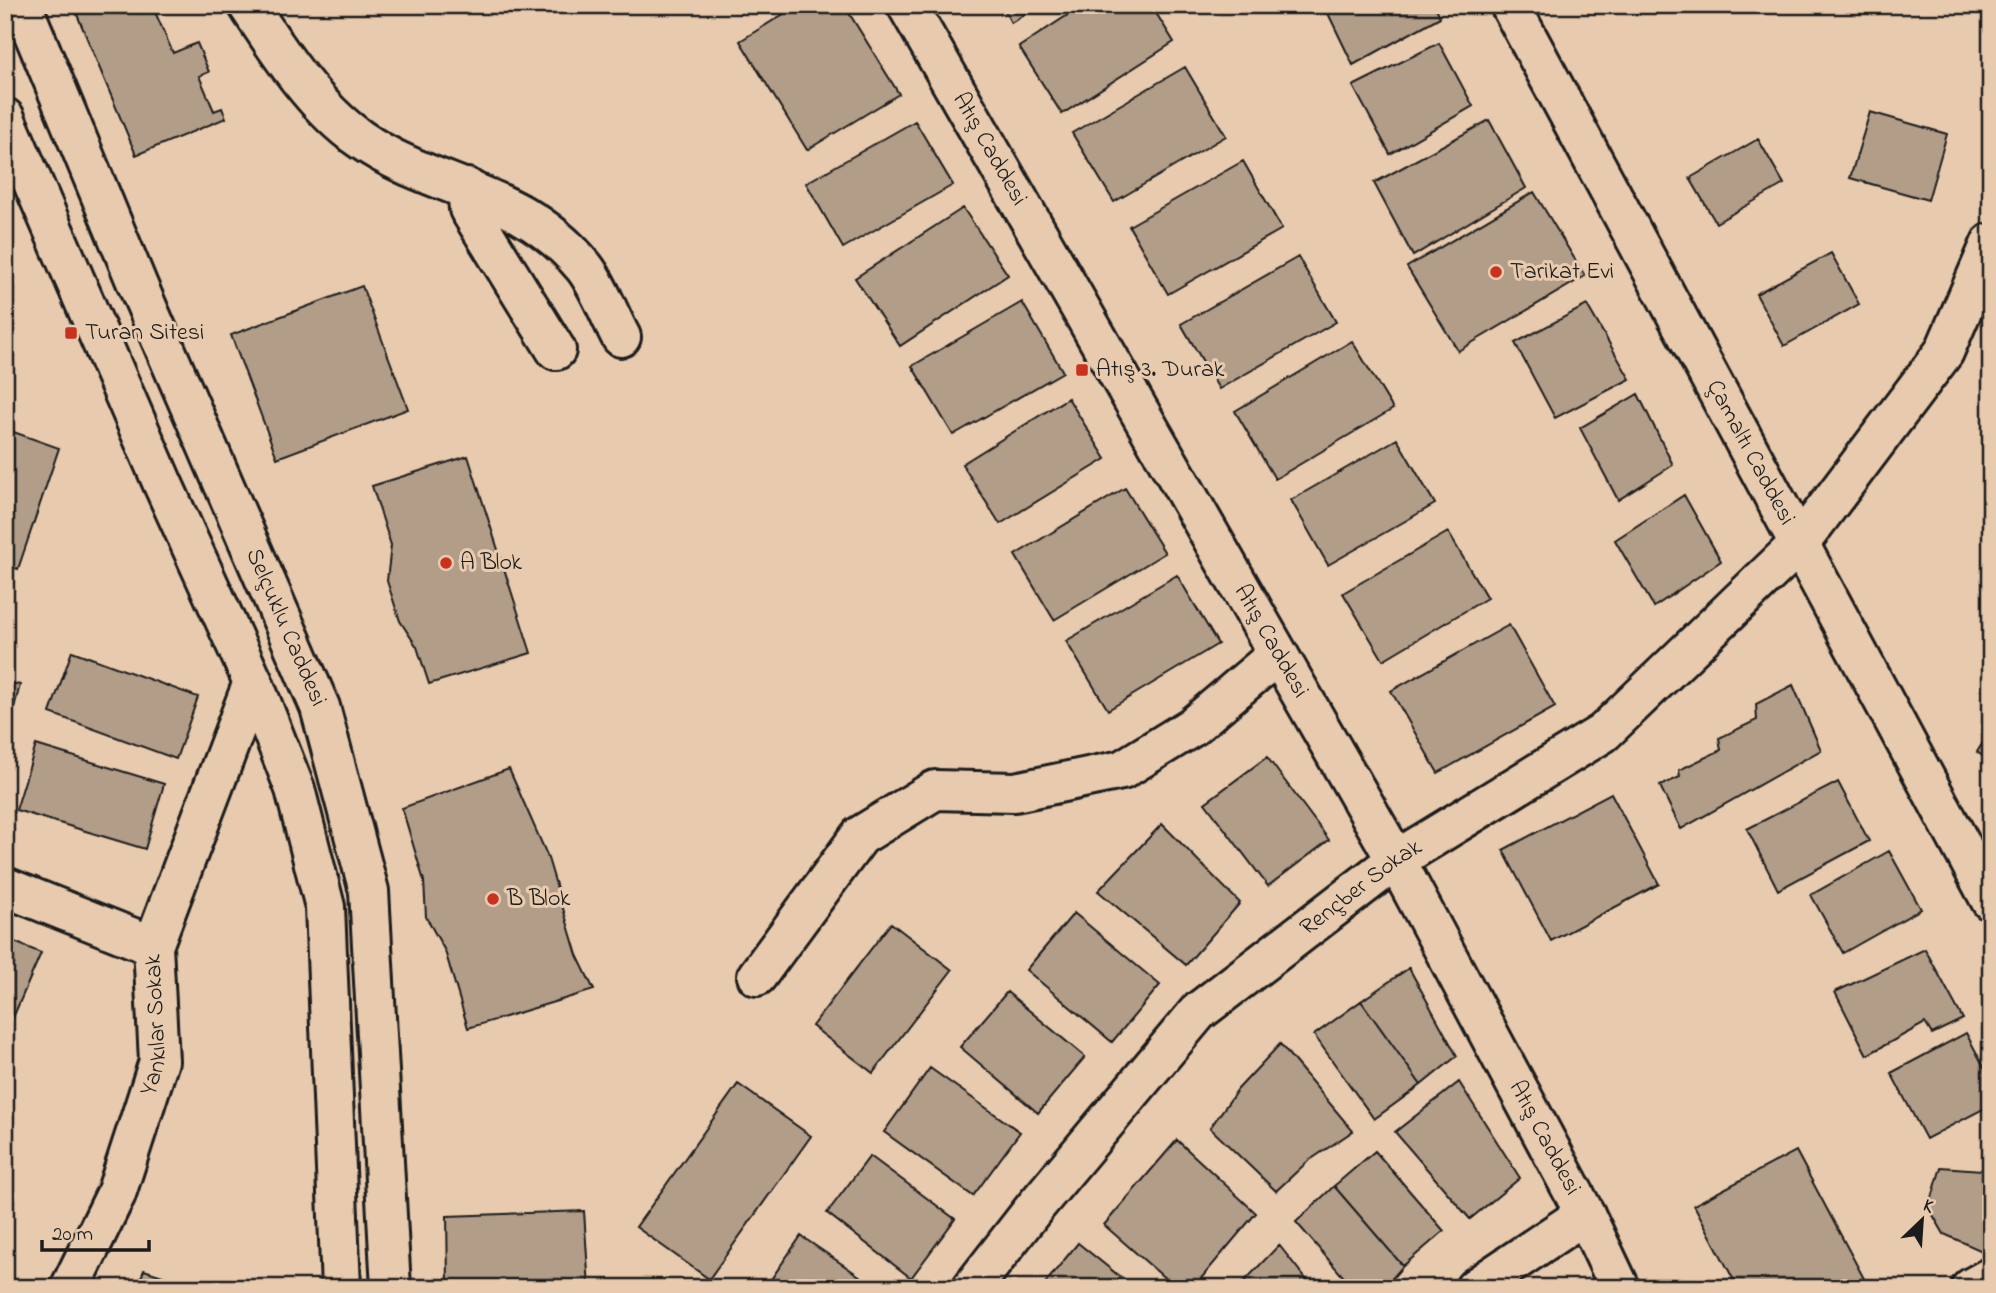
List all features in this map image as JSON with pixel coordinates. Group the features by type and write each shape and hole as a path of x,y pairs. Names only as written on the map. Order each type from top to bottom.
{"street":[{"name":"Selçuklu Caddesi","path":"22,5 138,286 320,707 369,891 391,1288"},
{"path":"248,5 324,107 340,124 378,151 519,212 564,246 585,268 621,337"},
{"name":"Atış Caddesi","path":"906,5 1396,860 1585,1214 1620,1288"},
{"name":"Çamaltı Caddesi","path":"1510,5 1991,901"},
{"name":"Selçuklu Caddesi","path":"5,118 162,482 253,682 295,789 325,908 341,1288"},
{"path":"467,188 469,209 556,350"},
{"name":"Rençber Sokak","path":"972,1288 1035,1207 1198,1012 1396,860 1603,733 1800,542 1944,352 1991,243"},
{"path":"757,976 859,836 935,790 1016,792 1122,770 1192,727 1277,655"},
{"name":"Yankılar Sokak","path":"70,1288 116,1194 159,1061 153,946 253,682"},
{"path":"5,887 153,946"},
{"path":"1475,1288 1585,1214"},
{"path":"1971,1288 1991,1277"}],"building":[{"path":"73,5 152,5 173,53 197,43 209,72 199,76 214,111 222,108 226,118 136,155"},
{"path":"798,5 844,5 899,94 807,150 740,41"},
{"path":"1002,5 1039,5 1011,23"},
{"path":"1083,5 1151,5 1174,42 1062,114 1019,47"},
{"path":"1324,5 1435,5 1440,17 1353,65"},
{"path":"1439,43 1473,106 1390,154 1353,86"},
{"path":"1185,67 1226,136 1114,202 1072,133"},
{"path":"1870,112 1947,134 1928,200 1850,178"},
{"path":"1489,120 1526,188 1413,256 1374,183"},
{"path":"915,121 953,185 843,248 806,183"},
{"path":"1758,139 1784,184 1716,223 1690,178"},
{"path":"1243,161 1282,229 1168,294 1129,226"},
{"name":"Tarikat Evi","path":"1534,192 1585,276 1458,351 1407,267"},
{"path":"963,208 1008,275 900,346 855,278"},
{"path":"1831,253 1859,304 1784,346 1756,294"},
{"path":"1298,257 1336,322 1219,389 1181,324"},
{"path":"362,286 408,409 277,458 231,335"},
{"path":"1022,302 1063,372 953,435 912,366"},
{"path":"1587,305 1630,379 1555,418 1515,343"},
{"path":"1352,341 1393,409 1275,479 1235,411"},
{"path":"1638,394 1673,465 1618,500 1580,428"},
{"path":"1068,398 1106,459 1000,524 962,464"},
{"path":"5,429 59,448 18,569 5,565"},
{"path":"1397,439 1435,504 1328,565 1291,500"},
{"name":"A Blok","path":"468,456 531,653 429,684 417,647 400,621 387,581 391,545 372,486"},
{"path":"1125,488 1165,553 1054,620 1015,555"},
{"path":"1684,495 1721,561 1654,607 1615,540"},
{"path":"1448,532 1487,598 1383,660 1343,593"},
{"path":"1177,575 1218,644 1108,710 1066,641"},
{"path":"1509,625 1555,707 1438,773 1391,691"},
{"path":"72,651 198,697 176,759 50,713"},
{"path":"5,681 20,685 5,742"},
{"path":"1793,685 1821,750 1681,829 1660,786 1680,777 1679,770 1721,750 1719,738 1757,720 1756,704"},
{"path":"1991,730 1991,762 1977,752"},
{"path":"36,745 164,784 145,849 16,810"},
{"path":"1267,757 1329,840 1268,886 1205,803"},
{"name":"B Blok","path":"509,769 547,855 577,955 594,990 468,1028 445,951 426,917 424,881 402,808"},
{"path":"1838,782 1869,841 1778,890 1747,829"},
{"path":"1611,793 1659,884 1551,941 1503,850"},
{"path":"1162,824 1240,903 1186,965 1098,891"},
{"path":"1889,851 1921,909 1843,953 1811,895"},
{"path":"1074,913 1160,985 1112,1042 1026,970"},
{"path":"891,923 952,970 873,1073 812,1026"},
{"path":"5,938 41,953 12,1020 5,1017"},
{"path":"1925,949 1963,1019 1932,1034 1925,1023 1867,1055 1835,992"},
{"path":"1409,968 1457,1056 1421,1085 1361,1001"},
{"path":"1007,992 1085,1057 1038,1113 960,1047"},
{"path":"1361,1001 1421,1085 1374,1119 1314,1035"},
{"path":"1966,1033 1991,1080 1991,1105 1926,1139 1891,1073"},
{"path":"1280,1044 1353,1131 1307,1162 1276,1191 1210,1128 1238,1089"},
{"path":"930,1068 1020,1132 973,1196 884,1132"},
{"path":"1459,1082 1520,1178 1470,1219 1395,1132"},
{"path":"738,1084 811,1136 709,1279 636,1227"},
{"path":"1177,1140 1256,1213 1193,1288 1176,1288 1104,1225"},
{"path":"1375,1151 1444,1231 1403,1266 1334,1186"},
{"path":"1796,1151 1869,1288 1738,1288 1694,1205"},
{"path":"870,1156 955,1219 911,1278 827,1213"},
{"path":"1991,1161 1991,1247 1982,1251 1944,1234 1929,1208 1941,1167 1982,1170"},
{"path":"1334,1186 1403,1266 1384,1288 1353,1288 1296,1222"},
{"path":"584,1211 589,1288 448,1283 447,1216"},
{"path":"801,1236 877,1288 765,1288"},
{"path":"1078,1243 1134,1288 1045,1288 1043,1286"},
{"path":"1279,1245 1313,1288 1238,1288"},
{"path":"144,1270 199,1288 137,1288"}],"place":[{"name":"Tarikat Evi","path":"1496,272"},
{"name":"Turan Sitesi","path":"71,333"},
{"name":"Atış 3. Durak","path":"1082,370"},
{"name":"A Blok","path":"446,563"},
{"name":"B Blok","path":"493,899"}]}
